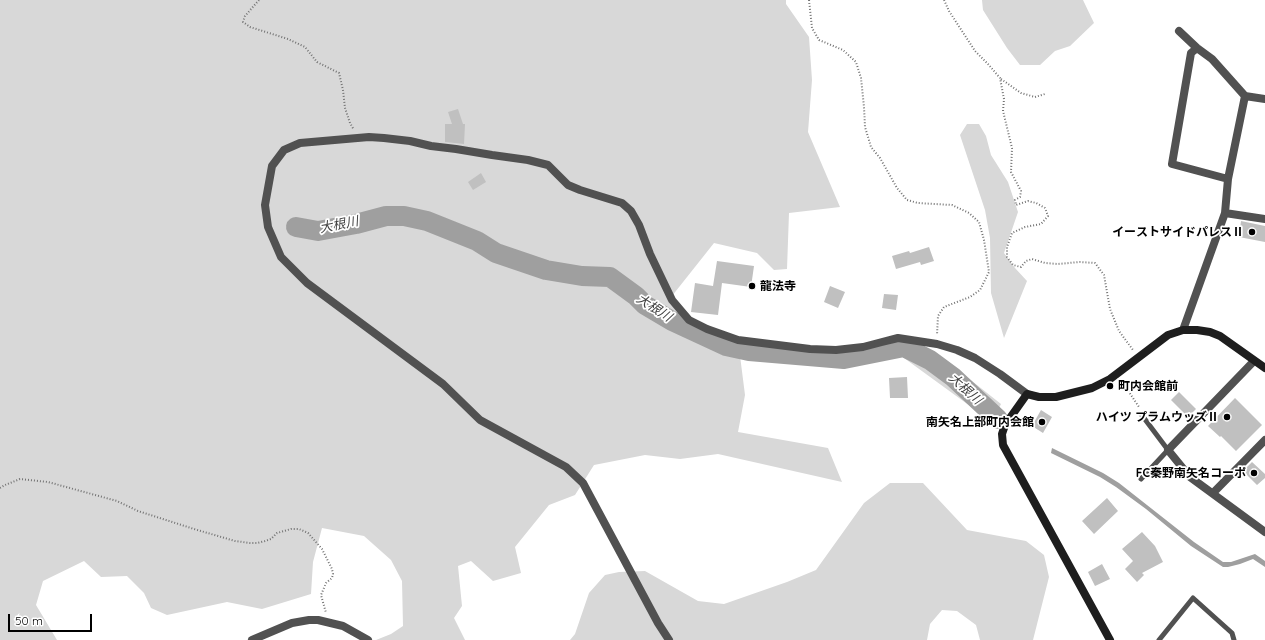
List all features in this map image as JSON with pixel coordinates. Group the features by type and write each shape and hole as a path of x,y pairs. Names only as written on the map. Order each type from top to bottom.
{"street":[{"path":"1179,31 1197,48 1212,59 1245,96 1265,99"},
{"path":"1197,48 1191,53 1172,164 1228,179"},
{"path":"1183,330 1225,213 1228,179 1245,96"},
{"path":"669,640 654,616 583,483 566,467 480,420 443,384 307,283 281,257 268,227 265,205 272,166 284,150 300,143 369,137 410,141 431,146 528,160 548,165 568,185 622,203 631,210 672,300 689,320 738,340 810,349 836,350 863,347 898,338 937,344 957,350 975,358 1027,394 1039,397 1056,397 1092,388 1110,379 1168,335 1183,330 1210,332 1220,336 1265,368"},
{"path":"1225,213 1265,219"},
{"path":"1254,360 1168,450 1190,477 1263,527"},
{"path":"1027,394 1005,425 1002,434 1003,445 1110,640"},
{"path":"1213,493 1265,440"},
{"path":"252,640 292,623 309,620 330,622 343,626 368,640"}],"lane":[{"path":"1141,412 1168,450 1141,479"},
{"path":"1159,640 1193,598 1232,634 1234,640"}],"path":[{"path":"259,0 245,16 243,22 250,27 288,39 306,48 317,62 339,73 345,108 350,123 356,133 369,137"},
{"path":"809,0 812,28 819,40 843,50 856,62 860,78 865,127 871,147 880,158 897,188 907,200 918,203 952,205 969,213 979,222 984,240 989,272 980,290 970,297 944,307 938,316 937,344"},
{"path":"944,0 949,11 975,51 1000,78 1021,93 1035,97 1045,94"},
{"path":"1000,78 1004,99 1003,111 1012,148 1011,172 1021,191 1020,197 1015,200 1016,204 1028,201 1036,203 1044,208 1048,216 1040,224 1025,227 1012,233 1007,247 1007,257 1013,265 1021,267 1032,259 1045,263 1058,264 1080,262 1096,263 1104,275 1110,309 1119,331 1138,357"},
{"path":"1122,378 1141,412"},
{"path":"0,488 20,479 48,482 117,501 138,511 194,529 250,543 265,541 271,539 278,533 291,529 299,529 308,533 322,549 332,569 332,578 326,583 321,595 324,609 330,622"}],"shaded area":[{"path":"0,0 786,0 786,4 809,37 812,80 808,132 840,207 789,213 787,269 774,270 757,253 714,243 668,301 687,323 705,336 738,340 745,395 738,432 828,448 842,482 718,454 680,459 645,455 594,465 575,495 549,505 515,547 521,573 493,581 471,561 458,566 462,606 454,618 465,640 376,640 391,634 403,626 402,581 391,560 364,536 322,528 313,562 311,594 262,609 227,602 167,615 151,608 144,593 127,576 101,577 84,561 43,581 36,605 57,640 0,640"},
{"path":"982,0 1083,0 1094,23 1070,46 1055,51 1040,65 1020,65 1007,48 983,10"},
{"path":"967,124 979,124 986,136 991,155 1008,182 1018,212 1004,253 1027,281 1004,338 991,293 990,238 985,210 960,135"},
{"path":"913,340 953,366 1001,404 992,422 882,342"},
{"path":"1052,448 1103,473 1119,483 1194,542 1223,562 1231,562 1255,554 1265,561 1265,567 1253,559 1240,564 1223,567 1191,546 1146,509 1116,487 1100,477 1051,453"},
{"path":"890,483 923,483 967,530 1026,541 1044,555 1049,577 1033,640 980,640 976,625 957,611 942,610 930,624 927,640 570,640 575,634 589,593 605,575 619,572 645,571 698,601 724,604 787,582 816,570 864,503"}],"building":[{"path":"458,109 463,124 465,124 464,144 445,142 445,124 452,124 448,112"},
{"path":"481,173 486,182 473,190 468,182"},
{"name":"イーストサイドパレスⅡ","path":"1241,221 1265,226 1265,242 1239,237"},
{"path":"929,247 934,261 921,265 920,262 896,269 892,256 909,251 910,253"},
{"path":"717,261 754,266 751,287 722,283 718,315 691,312 695,283 713,286"},
{"path":"830,286 845,292 838,308 824,302"},
{"path":"884,294 898,295 896,310 882,308"},
{"path":"907,377 908,398 890,398 889,378"},
{"path":"1179,392 1196,409 1188,417 1171,400"},
{"path":"1235,398 1262,425 1236,451 1208,426"},
{"name":"南矢名上部町内会館","path":"1041,410 1052,417 1043,433 1032,426"},
{"name":"FC秦野南矢名コーポ","path":"1252,462 1265,474 1265,478 1257,485 1243,471"},
{"path":"1107,498 1118,511 1094,534 1082,521"},
{"path":"1142,532 1155,546 1163,562 1142,573 1144,575 1137,582 1125,569 1133,561 1122,549"},
{"path":"1102,564 1110,579 1095,586 1088,572"}],"waterway":[{"name":"大根川","path":"296,227 318,231 356,224 386,216 404,216 427,221 477,241 496,253 546,270 582,276 610,277 636,296 645,305 672,321 726,346 749,351 844,359 904,347 930,360 953,377 998,419"}],"place":[{"name":"イーストサイドパレスⅡ","path":"1252,232"},
{"name":"龍法寺","path":"752,286"},
{"name":"町内会館前","path":"1110,386"},
{"name":"ハイツ プラムウッズⅡ","path":"1227,417"},
{"name":"南矢名上部町内会館","path":"1042,422"},
{"name":"FC秦野南矢名コーポ","path":"1254,473"}]}
